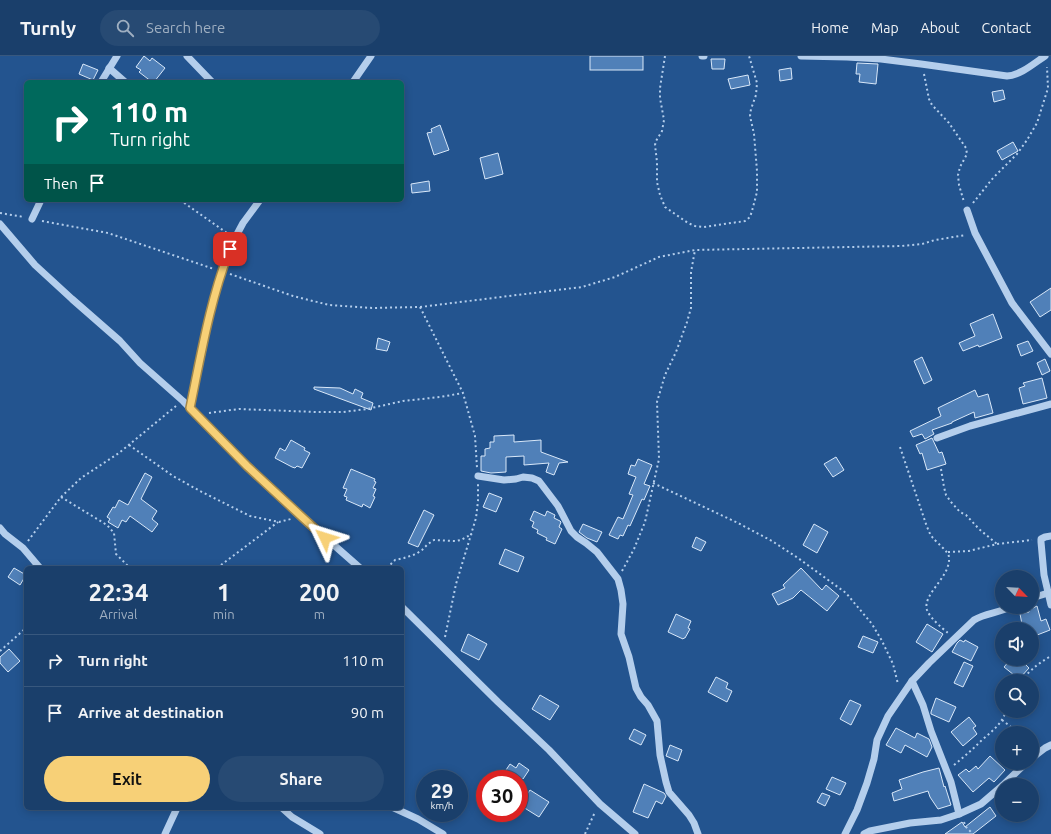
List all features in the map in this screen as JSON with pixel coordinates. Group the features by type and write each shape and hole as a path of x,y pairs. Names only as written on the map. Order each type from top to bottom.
{"street":[{"path":"102,80 117,56"},
{"path":"187,56 210,80"},
{"path":"354,80 371,56"},
{"path":"801,56 847,56 921,60 1007,76 1014,76 1045,56"},
{"path":"109,68 123,80"},
{"path":"32,219 40,202"},
{"path":"190,408 206,332 222,271 235,238 243,223 259,202"},
{"path":"967,210 975,233 1012,303 1051,354"},
{"path":"0,224 35,264 120,341 140,363 198,415 247,466 358,566"},
{"path":"937,438 970,426 1051,404"},
{"path":"478,476 504,480 523,477 532,478 539,481 558,506 571,531 597,552 618,579 622,590 623,604 621,634 629,657 636,688 657,721 660,755 666,782 670,792 689,815 698,834"},
{"path":"0,528 5,534 23,548 38,566"},
{"path":"1051,536 1041,539 1044,575 1051,605"},
{"path":"1039,595 1048,592"},
{"path":"404,609 549,750 600,804 635,834"},
{"path":"845,834 857,810 867,783 874,759 877,740 888,716 902,695 912,681 974,620 981,616 995,613"},
{"path":"912,681 923,705 931,732 955,796 959,814"},
{"path":"1039,752 1051,745"},
{"path":"1011,778 1019,770"},
{"path":"864,834 870,831 910,823 941,820 981,804 995,793"},
{"path":"165,834 176,810"},
{"path":"284,810 292,817 320,834"},
{"path":"398,810 437,829 443,834"}],"path":[{"path":"665,56 660,88 660,98 664,120 662,131 654,145 657,162 657,182 665,207 688,223 695,226 704,227 745,221 750,217 755,203 757,192 757,171 754,134 750,116 756,95 756,83 749,56"},
{"path":"921,60 929,99 949,123 966,148 966,154 958,175 967,210"},
{"path":"967,210 993,178 1017,154 1034,129 1048,88 1047,64"},
{"path":"183,202 235,238"},
{"path":"0,213 108,233 292,296 330,305 372,308 420,307 582,287 615,277 659,257 695,250 901,246 922,244 935,240 975,233"},
{"path":"618,579 634,549 644,522 659,459 657,402 665,375 676,352 691,308 691,272 695,250"},
{"path":"420,307 463,393 475,436 478,476 476,518 456,584 443,647"},
{"path":"198,415 239,409 343,412 367,410 403,401 463,393"},
{"path":"23,548 61,497 81,478 129,445 183,401"},
{"path":"129,445 173,476 250,516 278,522 302,517"},
{"path":"900,446 927,527 932,537 949,556 948,568 929,597 927,609 930,615 941,627 955,639"},
{"path":"941,469 946,495 951,502 960,512 966,515 979,530 997,544"},
{"path":"653,483 738,523 772,541 846,593 872,624 882,641 893,664 902,695"},
{"path":"61,497 107,525 114,533 116,554 128,566"},
{"path":"220,566 278,522"},
{"path":"389,566 395,560 416,554 434,540 455,541 461,540 472,534"},
{"path":"947,552 969,551 997,544 1041,539"},
{"path":"0,651 24,630"},
{"path":"1026,674 1036,665 1051,656"},
{"path":"946,771 997,727 1002,720 1010,726"},
{"path":"585,834 600,804"},
{"path":"959,814 966,827 973,834"}],"building":[{"path":"144,56 150,61 152,58 165,68 156,80 149,80 139,72 141,70 136,67"},
{"path":"590,56 643,56 643,70 590,70"},
{"path":"711,59 725,59 724,69 712,69"},
{"path":"857,63 878,64 876,84 859,82 860,74 856,74"},
{"path":"83,64 98,70 93,80 79,74"},
{"path":"791,68 792,79 780,81 779,70"},
{"path":"748,75 750,85 731,89 728,79"},
{"path":"1003,90 1005,99 994,102 992,92"},
{"path":"440,125 449,150 434,155 427,133 432,132 431,129"},
{"path":"1013,142 1018,151 1002,160 997,151"},
{"path":"498,153 503,174 485,179 480,158"},
{"path":"429,181 430,191 412,193 411,184"},
{"path":"1051,288 1051,310 1040,317 1030,302"},
{"path":"993,314 1002,338 979,347 978,345 963,351 959,343 975,336 970,324"},
{"path":"378,338 390,342 387,351 376,349"},
{"path":"1028,341 1033,351 1021,356 1017,345"},
{"path":"922,357 932,380 924,384 914,361"},
{"path":"1045,359 1050,371 1042,375 1037,363"},
{"path":"1042,378 1047,398 1023,404 1019,388 1025,386 1023,383"},
{"path":"314,387 340,388 353,394 355,389 363,393 361,398 373,403 371,410 314,389"},
{"path":"975,390 978,397 988,394 993,413 975,418 974,412 952,423 932,430 934,434 925,439 922,434 913,437 910,431 941,416 938,408"},
{"path":"514,435 514,442 541,440 541,452 568,462 559,463 554,475 546,472 549,463 524,465 524,456 506,457 506,472 491,473 481,471 481,456 485,456 485,449 490,448 490,442 494,442 494,436"},
{"path":"932,438 939,453 942,452 946,464 927,470 922,453 920,454 916,445"},
{"path":"291,440 305,448 304,450 310,453 302,468 297,466 295,468 292,467 275,458 280,448 285,451"},
{"path":"836,457 844,470 833,477 824,464"},
{"path":"638,459 652,465 644,484 650,486 644,500 642,499 630,526 628,525 623,536 620,535 618,539 609,535 618,517 623,519 633,495 629,494 636,477 628,474 631,465 635,466"},
{"path":"351,469 375,479 374,481 376,482 373,488 376,489 373,496 375,497 370,508 363,504 362,507 346,500 347,497 344,496 347,489 343,488"},
{"path":"145,473 152,477 141,499 157,511 152,519 158,524 152,532 130,516 126,522 122,520 118,528 108,522 110,519 107,517 113,507 115,508 119,500 128,505"},
{"path":"489,493 502,498 496,512 483,507"},
{"path":"424,510 434,515 418,547 408,543"},
{"path":"534,511 545,516 547,511 555,515 554,518 561,522 559,527 562,529 555,544 546,540 547,538 537,533 538,530 532,527 534,522 530,520"},
{"path":"583,524 602,532 597,542 587,538 579,532"},
{"path":"814,524 828,532 817,553 803,545"},
{"path":"696,537 706,542 701,551 692,547"},
{"path":"505,549 524,557 518,572 499,564"},
{"path":"14,568 24,574 24,578 20,585 8,577"},
{"path":"801,568 822,590 826,585 839,596 827,611 801,590 793,598 778,605 772,594 785,588 783,585"},
{"path":"676,614 691,621 688,628 690,629 683,639 668,632"},
{"path":"1020,614 1039,614 1041,621 1046,619 1050,630 1039,634 1039,622 1022,622"},
{"path":"927,624 943,634 932,652 916,642"},
{"path":"468,634 487,644 479,660 461,651"},
{"path":"863,636 878,642 873,653 858,647"},
{"path":"960,640 964,642 965,640 978,647 971,661 952,652"},
{"path":"9,649 20,661 8,672 0,663 0,657"},
{"path":"964,662 973,666 963,687 954,683"},
{"path":"1027,666 1029,668 1024,674 1013,674 1004,667"},
{"path":"716,677 728,683 726,688 732,691 727,702 708,692"},
{"path":"540,695 559,706 550,720 532,709"},
{"path":"936,698 956,707 949,722 931,714"},
{"path":"850,700 861,705 851,725 840,719"},
{"path":"969,717 976,726 973,728 977,734 963,746 951,732"},
{"path":"896,728 915,738 917,733 929,739 932,747 927,757 905,745 901,753 886,745"},
{"path":"634,729 646,735 641,745 629,739"},
{"path":"670,745 682,750 678,761 666,756"},
{"path":"990,756 995,761 995,770 1005,770 998,778 995,778 994,782 989,778 973,792 958,775 966,769 969,772 976,766 978,769"},
{"path":"519,763 529,770 528,772 528,770 506,770 510,764 516,768"},
{"path":"939,768 951,805 938,809 928,791 894,801 892,793 902,789 899,780"},
{"path":"832,777 846,783 840,795 826,789"},
{"path":"644,784 664,793 666,796 662,804 656,801 648,818 633,812"},
{"path":"530,790 549,802 539,817 528,810 528,793"},
{"path":"822,793 830,796 825,806 817,802"},
{"path":"990,807 995,814 995,817 973,834 945,834 962,822 965,827"}],"route":[{"path":"230,249 222,271 206,332 190,408 247,466 325,538"}]}
